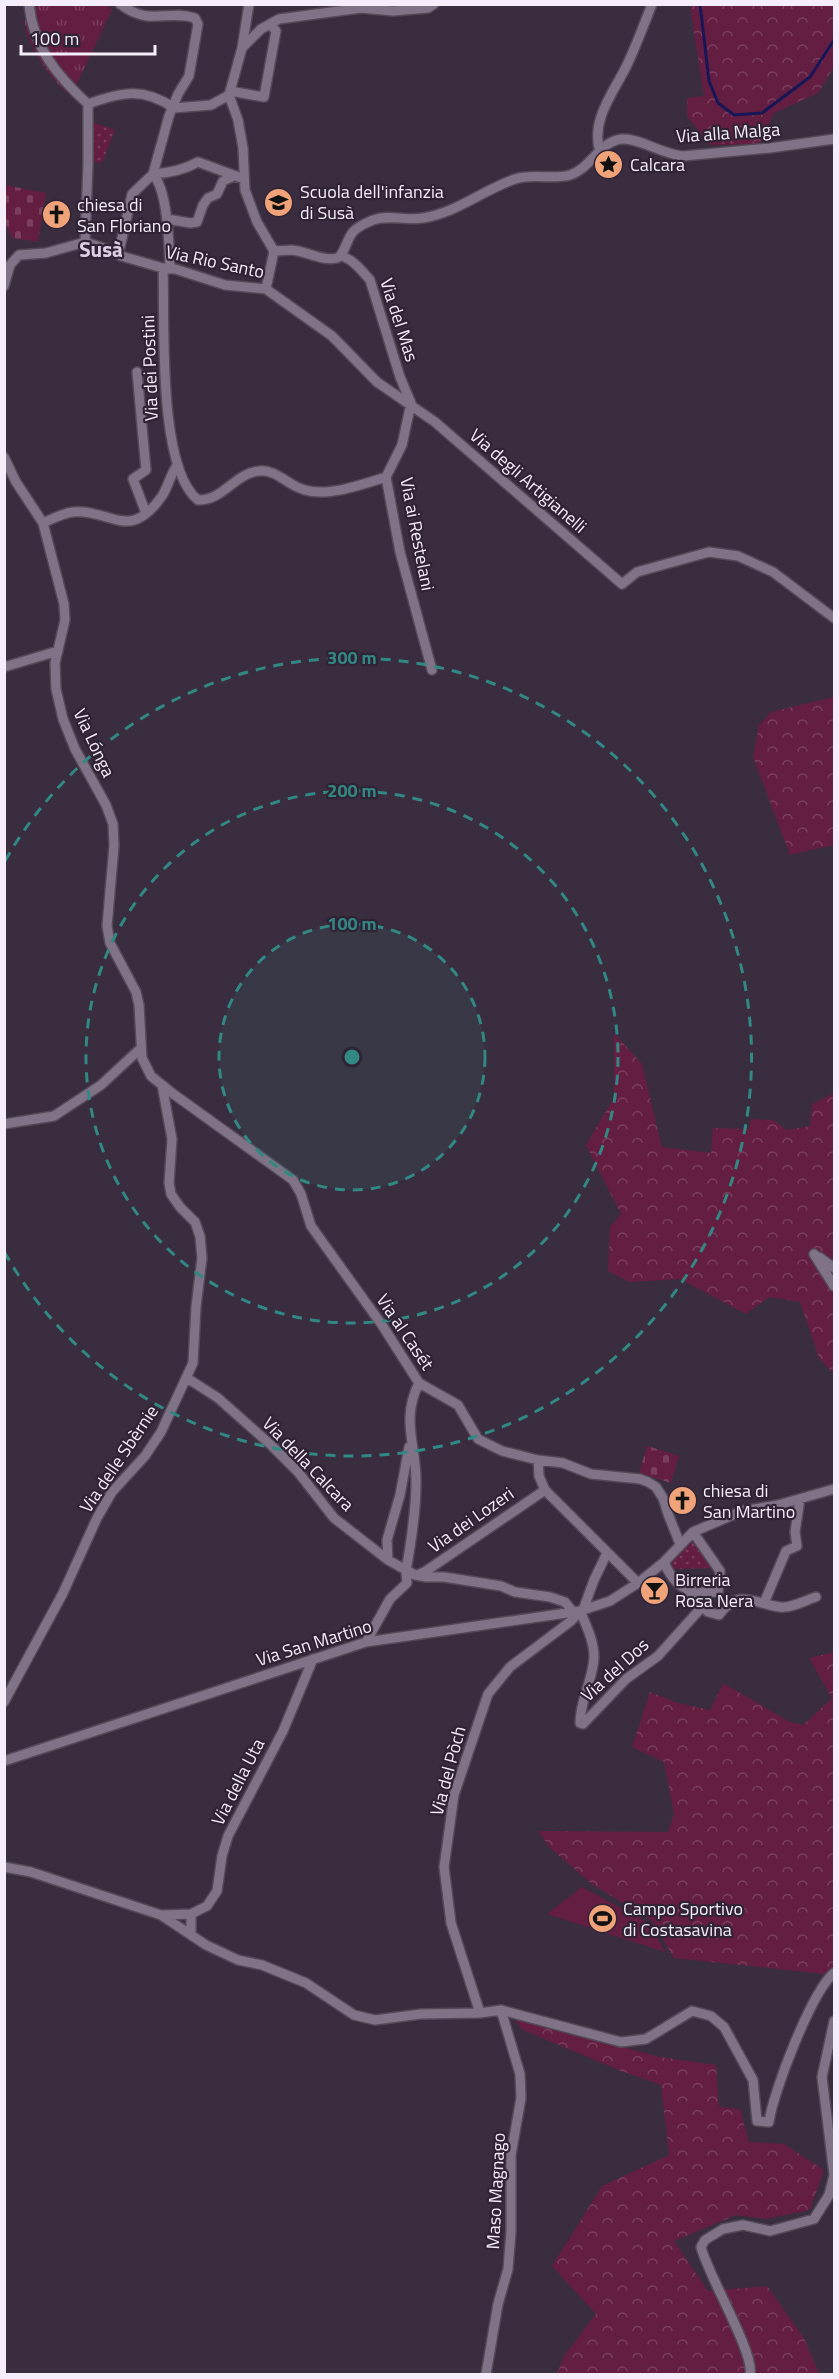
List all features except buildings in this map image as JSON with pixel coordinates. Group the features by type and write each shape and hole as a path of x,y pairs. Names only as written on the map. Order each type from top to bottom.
{"street":[{"path":"4,286 10,265 19,255 46,253 84,242 88,104 65,83 52,67 35,35 29,4"},
{"path":"115,252 120,246 132,194 153,174 178,94 189,76 198,24 195,18 185,15 148,17 129,11 120,4"},
{"path":"249,4 242,48 229,93 238,120 243,148 239,177 274,251 266,289"},
{"path":"242,48 261,29 279,19 336,10 428,8 434,4"},
{"path":"600,152 596,136 603,111 627,64 652,4"},
{"path":"88,104 111,96 134,93 145,94 174,108 211,105 229,93 264,97 276,32 270,24"},
{"name":"Via alla Malga","path":"341,256 352,232 359,226 376,219 396,217 420,219 442,214 517,179 570,175 588,165 616,140 624,139 671,155 683,156 834,139"},
{"path":"153,174 189,167 198,162 239,177"},
{"name":"Via dei Postini","path":"153,174 159,181 167,219 168,420 176,466 191,494 198,500 205,500 219,494 245,476 261,471 277,475 304,490 319,492 360,486 386,477"},
{"path":"167,219 197,222 208,198 217,194 223,181 239,177"},
{"name":"Via Rio Santo","path":"84,242 121,256 225,285 266,289 332,336 377,382 410,405"},
{"path":"274,251 292,250 326,259 341,256"},
{"name":"Via del Mas","path":"341,256 346,257 361,269 370,280 400,377 410,397 410,405"},
{"name":"Via dei Postini","path":"137,372 146,470 133,479 146,513"},
{"name":"Via ai Restelani","path":"410,405 402,445 386,477 400,552 432,670"},
{"name":"Via degli Artigianelli","path":"410,405 435,422 622,584 637,572 709,552 738,556 773,572 834,618"},
{"name":"Via Lónga","path":"4,457 16,482 43,524 64,604 65,620 55,663 56,689 63,719 75,749 106,806 113,824 114,846 107,926 110,943 136,992 140,1005 141,1048 145,1066 151,1076 162,1085"},
{"path":"43,524 58,516 74,512 120,522 136,520 146,513 161,496 176,466"},
{"path":"4,667 58,651"},
{"path":"4,1124 54,1116 101,1085 141,1048"},
{"name":"Via delle Sbèrnie","path":"4,1702 63,1593 97,1518 112,1492 145,1456 160,1432 188,1378 193,1363 202,1258 200,1236 195,1222 171,1194 169,1183 172,1138 162,1085"},
{"name":"Via al Casét","path":"162,1085 293,1180 301,1194 311,1226 382,1325 419,1383 458,1405 478,1439 502,1451 562,1463 591,1474 640,1479 648,1482 656,1487 663,1498 680,1544"},
{"path":"834,1269 814,1254 834,1286"},
{"name":"Via della Calcara","path":"188,1378 218,1398 271,1445 298,1472 334,1518 388,1560 411,1573 501,1586 515,1592 550,1597 565,1602 579,1611"},
{"path":"366,1642 390,1599 407,1583 411,1573 417,1482 410,1438 410,1409 419,1383"},
{"path":"388,1560 387,1540 400,1495 410,1438"},
{"path":"538,1460 539,1476 544,1490 638,1583"},
{"name":"Via San Martino","path":"4,1761 366,1642 579,1611 610,1601 638,1583 664,1562 693,1532 742,1511 778,1505 834,1489"},
{"name":"Via dei Lozeri","path":"411,1573 426,1571 544,1490"},
{"path":"764,1602 786,1551 797,1546 795,1532 800,1499"},
{"path":"688,1591 698,1594 718,1593 720,1571 693,1532"},
{"path":"579,1611 607,1553"},
{"path":"664,1562 669,1576 688,1591 708,1612 719,1615 726,1605 735,1600 749,1599 782,1608 816,1597"},
{"name":"Via del Dos","path":"579,1611 589,1631 594,1655 580,1711 580,1723 583,1724 626,1679 658,1656 702,1607"},
{"name":"Via del Pòch","path":"480,2013 451,1923 444,1867 454,1795 488,1694 510,1666 571,1621 579,1611"},
{"name":"Via della Uta","path":"191,1914 207,1906 217,1891 222,1856 228,1836 283,1731 313,1659"},
{"path":"4,1867 31,1872 160,1915 206,1945 238,1960 262,1965 306,1983 354,2014 375,2020 421,2014 480,2013 501,2010 621,2042 646,2039 692,2011 711,2016 724,2027 753,2080 757,2121 769,2122 771,2109 792,2049 813,2002 834,1973"},
{"path":"160,1915 191,1914 191,1935"},
{"name":"Maso Magnago","path":"486,2374 498,2304 508,2269 511,2155 521,2098 520,2074 501,2010"},
{"path":"750,2374 747,2356 716,2280 705,2261 702,2247 705,2241 723,2229 743,2225 770,2230 814,2219 829,2195 834,2175 822,2077 834,2021"}],"green space":[{"path":"701,4 834,5 834,67 818,93 774,113 759,144 710,145 687,116 687,98 704,96 690,7"},
{"path":"27,5 107,5 112,10 71,96 49,73 30,43 25,24"},
{"path":"92,122 115,130 102,163 90,161"},
{"path":"5,185 46,193 38,242 12,238 5,223"},
{"path":"834,697 834,845 790,855 753,757 759,725 771,712"},
{"path":"614,1033 642,1064 662,1147 711,1153 713,1128 749,1129 751,1119 773,1120 787,1130 810,1126 812,1104 834,1093 834,1374 819,1358 800,1302 769,1297 746,1314 680,1279 629,1282 608,1271 610,1227 621,1214 586,1145 614,1098"},
{"path":"647,1446 679,1456 671,1483 639,1473"},
{"path":"696,1538 716,1568 668,1569 666,1567"},
{"path":"834,1652 834,1975 674,1958 652,1921 592,1884 549,1847 538,1831 668,1832 674,1814 664,1762 632,1747 650,1692 678,1703 710,1710 723,1683 790,1722 803,1725 832,1698 809,1658"},
{"name":"Campo Sportivo di Costasavina","path":"582,1887 650,1924 665,1952 547,1914"},
{"path":"512,2017 660,2057 716,2065 719,2107 740,2109 749,2142 784,2144 824,2170 810,2210 766,2219 736,2215 674,2241 708,2291 767,2286 804,2338 819,2374 557,2374 564,2356 596,2314 552,2266 602,2186 669,2155 661,2085 621,2071 523,2030"}],"waterway":[{"path":"700,4 709,81 718,103 734,115 762,113 810,77 834,40"}],"place":[{"name":"Calcara","path":"609,165"},
{"name":"Scuola dell'infanzia di Susà","path":"279,202"},
{"name":"chiesa di San Floriano","path":"56,215"},
{"name":"chiesa di San Martino","path":"682,1501"},
{"name":"Birreria Rosa Nera","path":"654,1590"},
{"name":"Campo Sportivo di Costasavina","path":"602,1919"}],"district":[{"name":"Susà","path":"101,250"}]}
